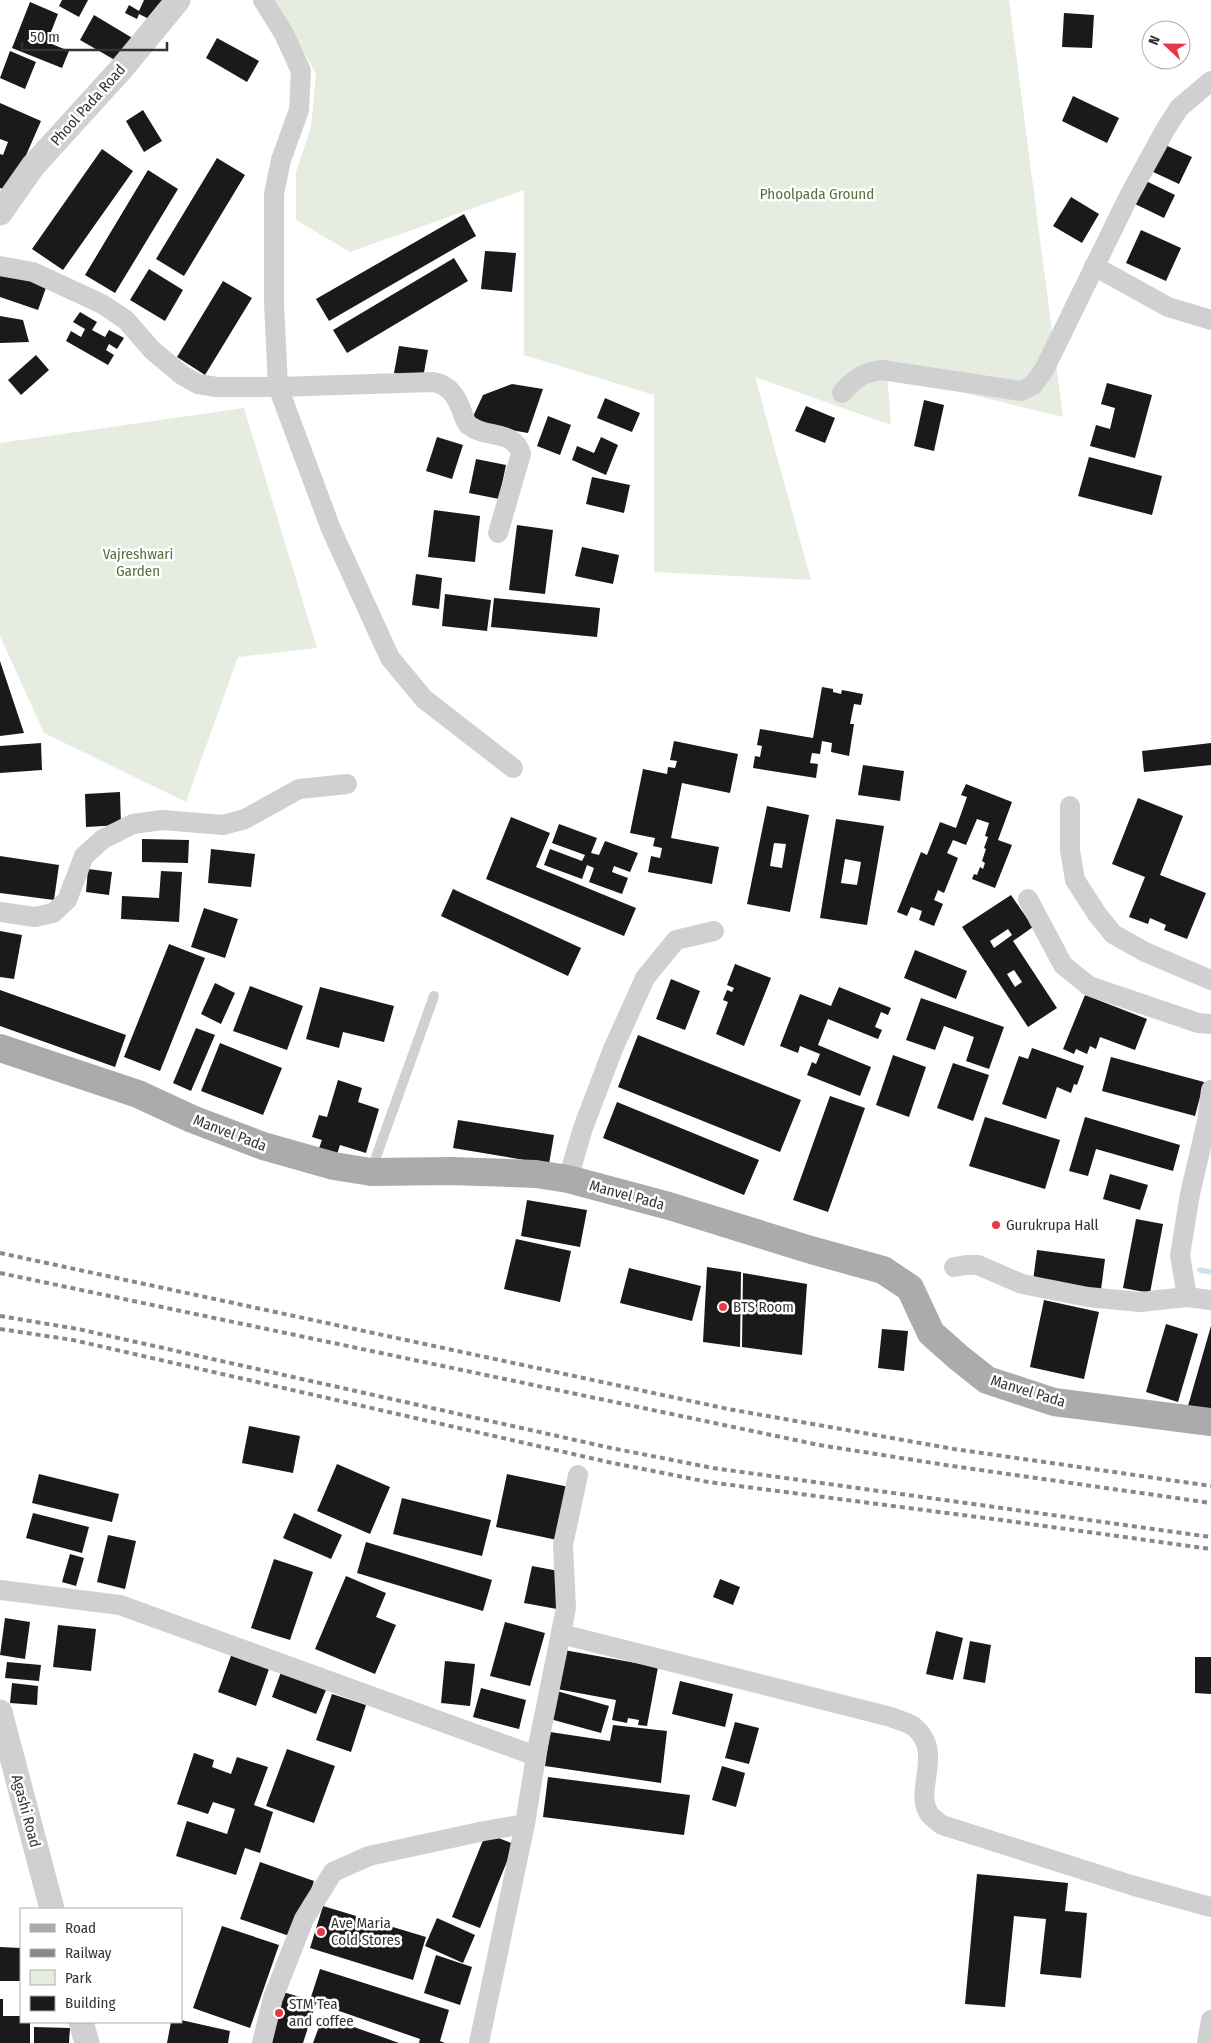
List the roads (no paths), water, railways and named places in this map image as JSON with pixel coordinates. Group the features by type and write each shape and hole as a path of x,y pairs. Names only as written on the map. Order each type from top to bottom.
{"main road":[{"name":"Manvel Pada","path":"0,1048 138,1094 192,1119 263,1146 334,1166 371,1172 451,1171 517,1173 568,1179 669,1206 883,1270 910,1288 931,1333 988,1380 1054,1402 1211,1422"}],"street":[{"name":"Phool Pada Road","path":"0,213 33,166 123,67 178,0"},
{"path":"263,0 284,34 301,71 299,110 281,160 274,194 274,303 286,387 330,529 390,658 424,699 513,768"},
{"path":"842,393 855,378 869,371 882,370 1021,391 1033,385 1044,370 1094,266 1165,130 1180,108 1211,81"},
{"path":"0,266 33,272 102,304 126,320 152,350 182,375 198,384 216,387 286,387 442,383 453,391 467,425 476,430 508,438 518,445 521,454 498,533"},
{"path":"1094,266 1168,307 1211,320"},
{"path":"0,912 35,917 52,913 67,900 84,856 103,839 133,824 162,820 223,826 245,819 299,789 347,784"},
{"path":"1070,806 1070,850 1075,880 1097,914 1113,934 1145,952 1211,980"},
{"path":"1028,899 1063,965 1089,986 1198,1023 1211,1024"},
{"path":"568,1179 583,1128 613,1049 646,978 676,940 714,930"},
{"path":"1187,1297 1180,1255 1190,1194 1207,1121 1211,1090"},
{"path":"954,1267 978,1265 1022,1284 1088,1297 1140,1302 1187,1297 1211,1300"},
{"path":"479,2043 525,1824 536,1756 566,1608 562,1545 578,1475"},
{"path":"0,1590 120,1605 536,1756"},
{"path":"561,1634 891,1717 913,1726 926,1742 929,1763 924,1800 929,1814 942,1825 1131,1885 1211,1907"},
{"name":"Agashi Road","path":"0,1712 52,1908"},
{"path":"262,2043 273,1998 304,1919 333,1872 368,1856 525,1824"},
{"path":"1207,2043 1211,2020"},
{"path":"81,2023 87,2043"}],"lane":[{"path":"371,1172 434,996"}],"waterway":[{"path":"1200,1270 1211,1272"}],"railway":[{"path":"0,1253 728,1409 954,1449 1211,1486"},
{"path":"0,1273 819,1445 1211,1503"},
{"path":"0,1316 78,1329 611,1448 713,1468 1211,1537"},
{"path":"0,1329 73,1340 608,1462 708,1482 1211,1549"}],"place":[{"name":"Gurukrupa Hall","path":"996,1225"},
{"name":"BTS Room","path":"723,1307"},
{"name":"Ave Maria Cold Stores","path":"321,1932"},
{"name":"STM Tea and coffee","path":"279,2013"}],"park label":[{"name":"Phoolpada Ground","path":"817,194"},
{"name":"Vajreshwari Garden","path":"138,562"}]}
